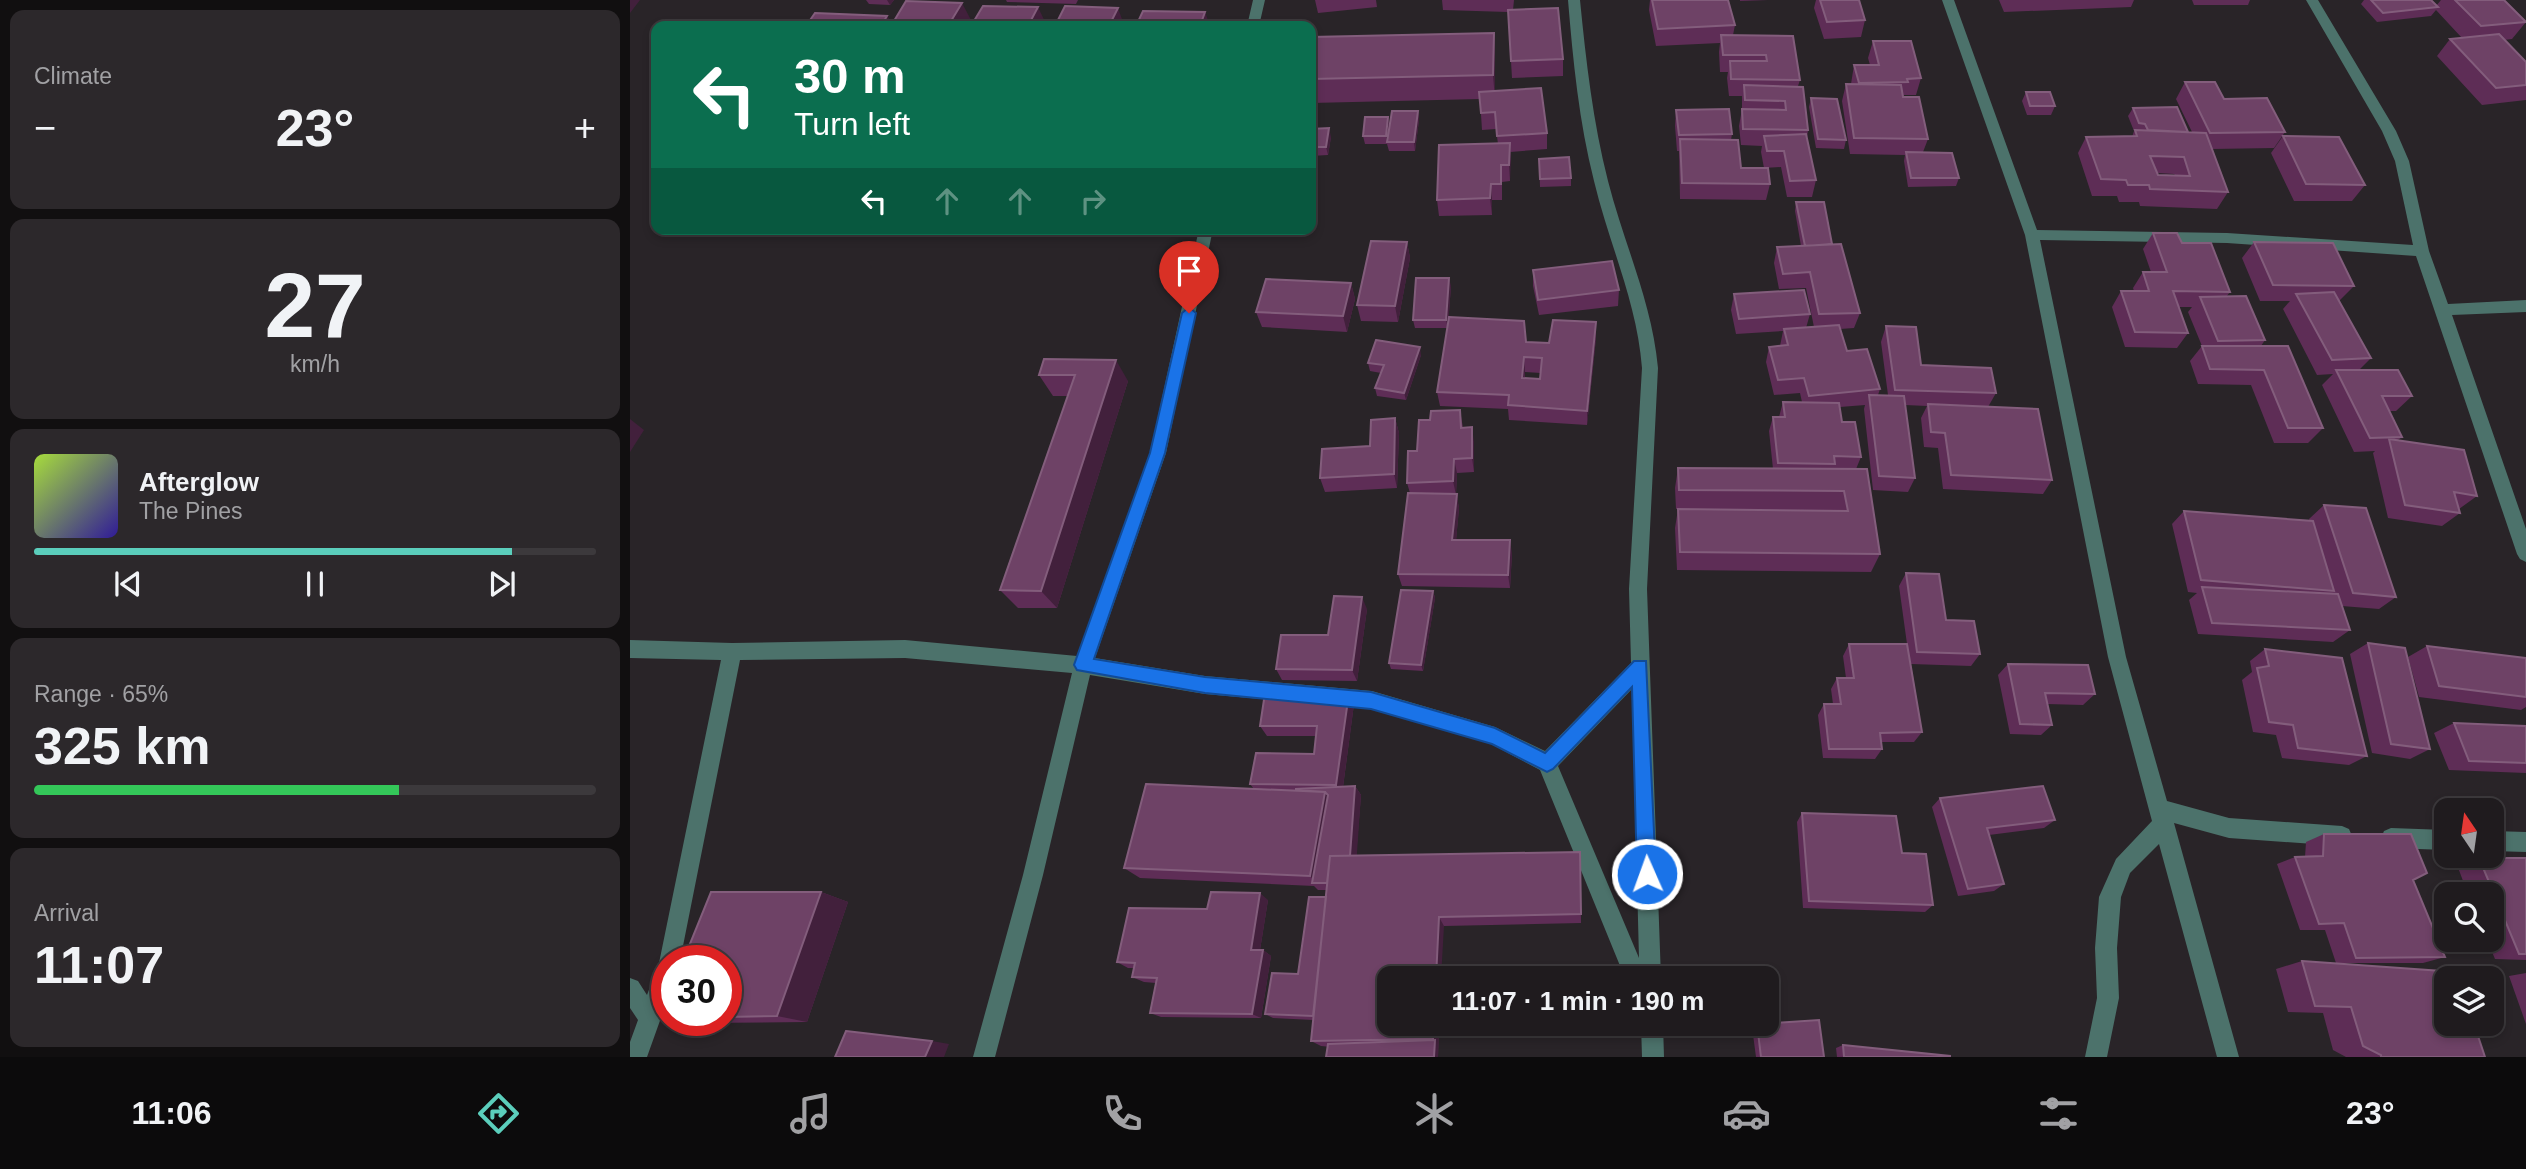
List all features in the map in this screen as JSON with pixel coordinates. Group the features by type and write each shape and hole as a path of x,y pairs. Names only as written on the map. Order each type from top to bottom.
{"street":[{"path":"1254,21 1259,0"},
{"path":"1574,0 1581,75 1591,130 1608,205 1642,306 1649,339 1650,368 1638,589 1650,966"},
{"path":"1948,0 2032,236 2096,564 2117,657 2228,1057"},
{"path":"2312,0 2389,131 2409,185 2422,251 2526,554"},
{"path":"984,1057 1033,875 1083,665 1158,453 1205,235"},
{"path":"2032,236 2227,238 2422,251"},
{"path":"2442,310 2526,306"},
{"path":"630,649 732,652 905,649 1083,665 1205,685 1371,700 1495,736 1547,763 1631,966"},
{"path":"672,945 732,652"},
{"path":"1547,763 1640,667"},
{"path":"2162,817 2282,834 2434,840"},
{"path":"2096,1057 2108,998 2106,948 2110,897 2123,866 2162,817"},
{"path":"2504,841 2526,842"},
{"path":"630,989 651,1020 636,1057"},
{"path":"1652,1036 1653,1057"}],"building":[{"path":"1652,0 1728,0 1735,25 1658,29"},
{"path":"1820,0 1859,0 1865,20 1827,22"},
{"path":"2371,0 2431,0 2438,7 2383,13"},
{"path":"2455,0 2504,0 2526,22 2481,26"},
{"path":"906,1 962,3 951,21 894,21"},
{"path":"983,6 1038,7 1031,21 974,21"},
{"path":"1065,6 1118,8 1112,21 1058,21"},
{"path":"1558,8 1563,59 1511,61 1508,10"},
{"path":"1143,11 1205,12 1202,21 1138,21"},
{"path":"815,13 887,16 884,21 809,21"},
{"path":"1494,33 1493,75 1316,79 1316,37"},
{"path":"2499,34 2526,62 2526,85 2496,88 2450,39"},
{"path":"1721,35 1793,36 1800,80 1731,79 1730,61 1767,61 1766,55 1723,55"},
{"path":"1873,41 1911,41 1921,78 1907,79 1908,82 1859,83 1854,65 1879,65"},
{"path":"2185,82 2215,82 2224,99 2267,98 2285,132 2210,133"},
{"path":"1846,84 1901,85 1903,97 1919,97 1928,139 1854,138"},
{"path":"1744,85 1803,87 1808,130 1743,129 1742,109 1786,110 1785,101 1745,100"},
{"path":"1541,88 1547,133 1497,136 1495,112 1481,113 1479,92"},
{"path":"2026,92 2050,92 2055,106 2030,106"},
{"path":"1811,98 1837,99 1846,140 1818,139"},
{"path":"2177,107 2188,132 2148,130 2145,124 2139,123 2133,108"},
{"path":"1729,109 1732,134 1679,135 1676,110"},
{"path":"1392,111 1418,111 1414,142 1387,142"},
{"path":"1365,117 1388,117 1386,136 1363,136"},
{"path":"1329,128 1326,147 1316,147 1316,129"},
{"path":"2135,130 2206,133 2228,192 2150,189 2149,185 2128,185 2126,180 2101,179 2086,137 2137,136","holes":["2150,156 2184,157 2190,176 2158,175"]},
{"path":"1806,134 1816,180 1790,181 1784,151 1767,151 1764,136"},
{"path":"2283,136 2339,137 2365,185 2306,184"},
{"path":"1680,139 1738,140 1741,168 1768,168 1770,184 1682,183"},
{"path":"1510,143 1509,165 1501,165 1501,184 1491,184 1490,198 1437,200 1439,145"},
{"path":"1906,152 1952,153 1959,178 1911,178"},
{"path":"1569,157 1571,178 1540,179 1539,159"},
{"path":"1796,202 1824,202 1832,244 1805,246"},
{"path":"2153,233 2177,233 2182,243 2211,243 2230,292 2173,291 2188,333 2135,332 2121,291 2149,291 2143,272 2167,272"},
{"path":"1371,241 1407,242 1395,306 1357,305"},
{"path":"2254,242 2333,243 2354,286 2273,285"},
{"path":"1841,244 1860,313 1819,314 1810,272 1783,274 1777,247"},
{"path":"1612,261 1619,290 1538,300 1533,270"},
{"path":"1416,278 1449,278 1446,320 1413,320"},
{"path":"1266,279 1351,283 1343,316 1256,312"},
{"path":"1804,290 1810,314 1739,319 1734,294"},
{"path":"2334,292 2371,358 2332,360 2296,294"},
{"path":"2246,296 2265,340 2218,341 2200,297"},
{"path":"1449,317 1524,321 1526,342 1549,343 1553,320 1596,322 1587,411 1508,405 1509,395 1437,392","holes":["1524,357 1542,358 1540,379 1522,378"]},
{"path":"1839,325 1847,351 1867,349 1880,389 1809,396 1804,378 1778,380 1769,347 1788,345 1784,329"},
{"path":"1886,326 1916,327 1921,365 1991,368 1996,393 1895,390"},
{"path":"1376,340 1420,347 1404,393 1375,388 1384,365 1368,363"},
{"path":"2202,346 2288,346 2323,428 2288,428 2264,370 2210,369"},
{"path":"1044,359 1116,360 1041,591 1000,590 1075,375 1039,375"},
{"path":"2336,370 2398,370 2412,396 2382,396 2402,437 2370,438"},
{"path":"1869,395 1904,396 1915,478 1879,476"},
{"path":"1783,402 1839,403 1842,422 1855,422 1861,457 1834,456 1835,464 1778,463 1773,417 1785,417"},
{"path":"1928,404 2038,409 2052,480 1951,475 1945,433 1931,432"},
{"path":"1460,410 1461,428 1472,427 1472,458 1454,459 1453,481 1407,483 1408,451 1417,451 1419,420 1430,420 1431,411"},
{"path":"1395,418 1394,474 1320,478 1322,449 1370,446 1371,420"},
{"path":"2389,439 2464,450 2477,496 2454,492 2460,513 2405,505"},
{"path":"1678,468 1867,469 1880,554 1680,552 1678,509 1848,511 1844,491 1679,490"},
{"path":"1408,493 1457,494 1452,540 1510,540 1508,575 1398,574"},
{"path":"2324,505 2366,508 2396,597 2353,593"},
{"path":"2184,511 2313,521 2334,591 2201,580"},
{"path":"1906,573 1939,574 1946,620 1974,621 1980,654 1917,652"},
{"path":"2202,587 2338,594 2350,630 2212,623"},
{"path":"1401,590 1433,591 1421,665 1389,663"},
{"path":"1334,596 1362,597 1352,670 1276,669 1281,635 1328,635"},
{"path":"2368,643 2405,648 2430,749 2391,744"},
{"path":"1849,644 1907,644 1922,732 1880,733 1882,749 1829,749 1824,704 1841,704 1837,678 1854,678"},
{"path":"2427,646 2526,658 2526,697 2439,686"},
{"path":"2265,649 2342,658 2367,756 2298,748 2293,725 2269,722 2257,668 2269,666"},
{"path":"2008,664 2088,665 2095,694 2045,693 2052,725 2020,724"},
{"path":"1265,693 1349,693 1336,785 1250,784 1256,753 1314,754 1317,726 1260,726"},
{"path":"2454,723 2526,726 2526,763 2469,761"},
{"path":"1146,784 1325,792 1310,876 1124,868"},
{"path":"1355,786 1350,856 1330,856 1327,883 1312,883 1328,795 1325,792 1296,789"},
{"path":"2043,786 2055,820 1987,828 2004,884 1968,889 1940,798"},
{"path":"1802,813 1896,816 1902,853 1926,854 1933,905 1809,901"},
{"path":"2324,834 2411,834 2427,873 2413,880 2434,931 2434,952 2443,952 2445,957 2356,958 2344,923 2319,924 2295,857 2323,856"},
{"path":"1580,852 1581,914 1439,917 1437,966 1377,966 1377,1036 1433,1036 1433,1039 1311,1041 1330,856"},
{"path":"2504,858 2526,858 2526,954 2519,954 2504,918 2504,882 2489,882 2483,868 2504,868"},
{"path":"711,892 821,892 777,1016 742,1017 742,945 689,945"},
{"path":"1211,892 1260,893 1251,950 1263,950 1252,1014 1150,1013 1157,978 1132,977 1135,963 1117,962 1129,908 1207,909"},
{"path":"1309,897 1326,897 1313,1016 1265,1014 1272,973 1298,974"},
{"path":"2302,961 2434,970 2434,1036 2478,1036 2485,1057 2381,1057 2363,1046 2351,1007 2315,1006"},
{"path":"1819,1020 1824,1057 1761,1057 1758,1036 1779,1036 1779,1023"},
{"path":"846,1031 932,1041 925,1057 835,1057"},
{"path":"1435,1040 1434,1057 1326,1057 1328,1044"},
{"path":"1843,1045 1950,1056 1950,1057 1844,1057"}],"route":[{"path":"1189,313 1158,453 1083,665 1205,685 1371,700 1495,736 1547,763 1640,667 1647,874"}]}
